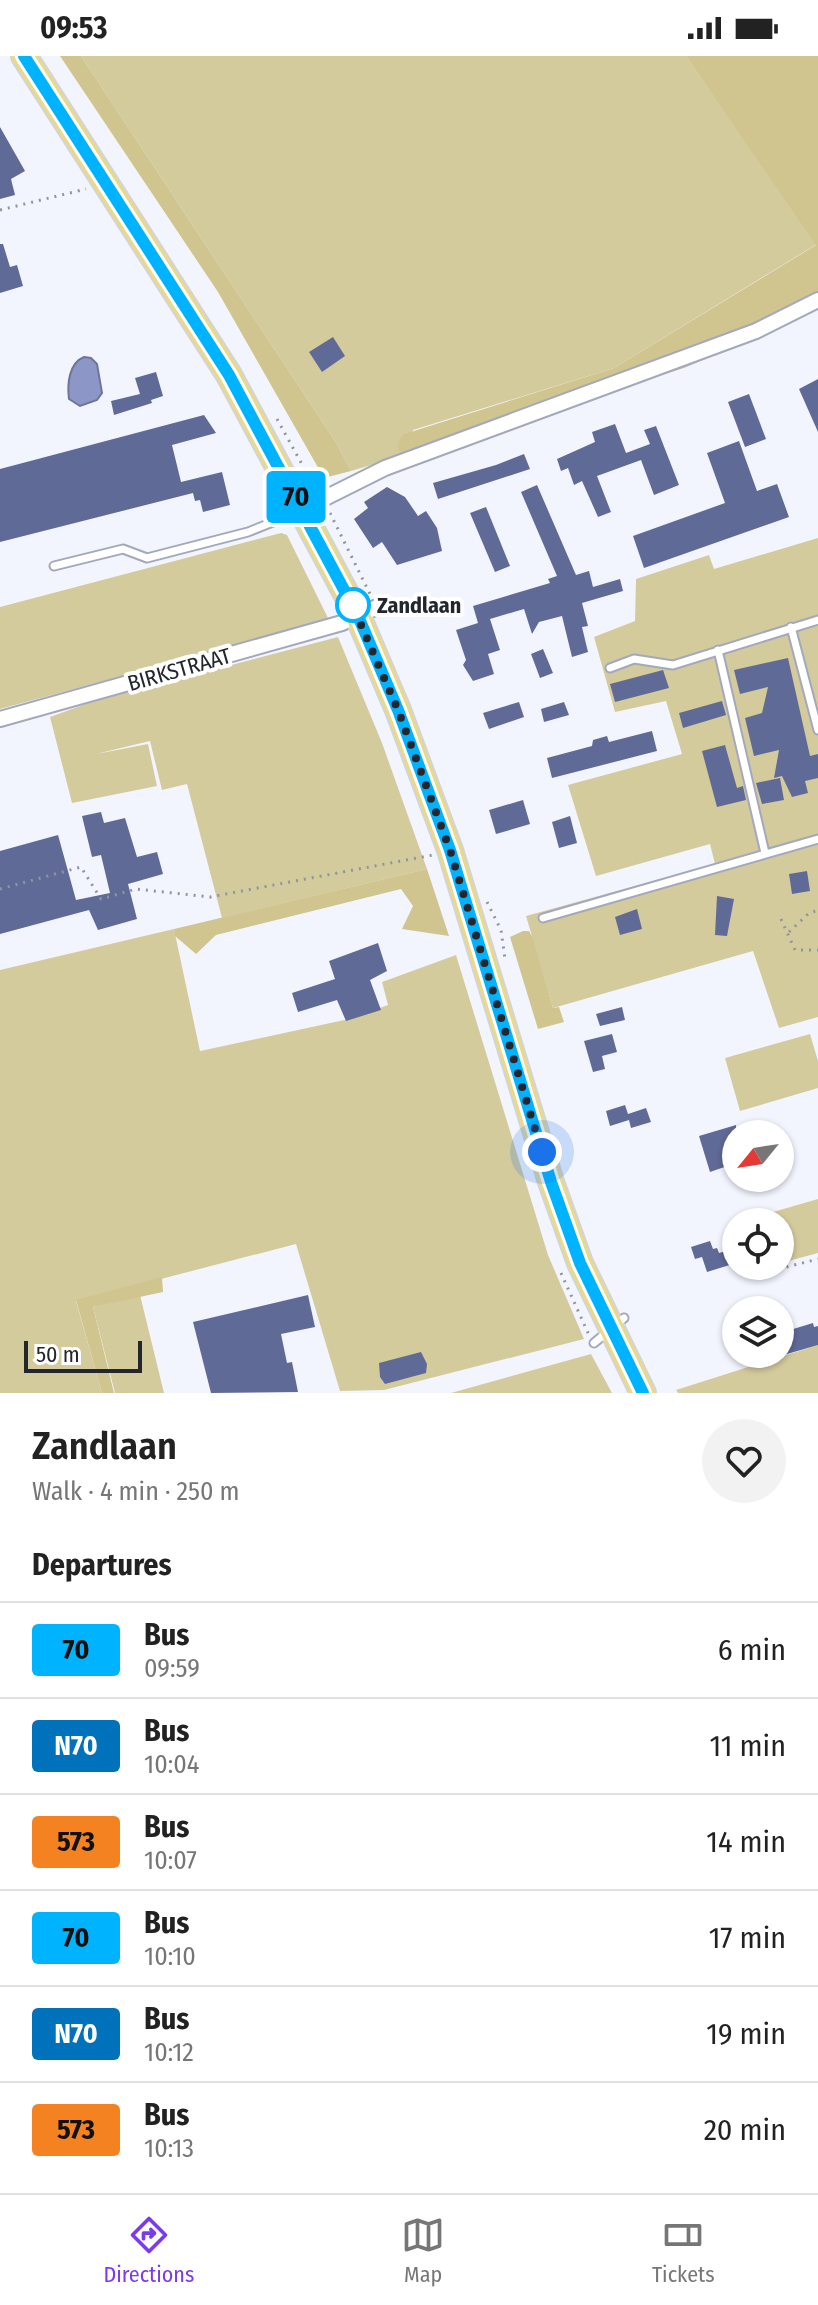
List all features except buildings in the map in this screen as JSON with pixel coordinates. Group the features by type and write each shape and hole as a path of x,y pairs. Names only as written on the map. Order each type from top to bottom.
{"main road":[{"path":"24,56 229,375 303,509 367,611 398,710 450,850 551,1182 580,1263 609,1330 643,1393"}],"street":[{"path":"303,509 405,460 756,331 818,300"},
{"name":"BIRKSTRAAT","path":"0,719 367,611"}],"lane":[{"path":"54,566 123,549 147,558 248,532 303,509"},
{"path":"610,668 634,659 673,665 818,620"},
{"path":"791,627 818,730"},
{"path":"718,650 765,853"},
{"path":"543,918 818,839"}],"path":[{"path":"0,210 89,188"},
{"path":"0,889 81,867 101,899 136,889 210,897 433,855"},
{"path":"789,932 808,914 818,910"},
{"path":"781,919 795,950 818,950"},
{"path":"794,1265 818,1259"}],"shaded area":[{"path":"60,56 81,56 337,444 351,471 324,478 218,292"},
{"path":"81,56 686,56 817,244 614,368 413,430 402,456 351,471 337,444"},
{"path":"686,56 818,56 818,294 714,355 684,368 402,456 398,444 404,434 614,368 816,245"},
{"path":"281,533 287,535 329,620 0,709 0,607"},
{"path":"818,538 818,1017 779,1028 753,951 553,1008 526,916 715,864 710,844 596,876 568,785 682,754 666,701 615,712 594,637 635,621 636,579 709,555 714,569"},
{"path":"338,637 382,743 427,869 222,918 187,784 162,790 150,741 96,754 148,744 157,786 72,803 50,717 94,701"},
{"path":"427,869 449,936 402,929 413,906 401,889 216,935 196,954 175,936 174,929"},
{"path":"174,929 200,1051 349,1019 388,1005 382,982 456,955 548,1255 584,1339 384,1390 340,1391 296,1244 76,1301 102,1393 0,1393 0,970"},
{"path":"529,931 533,938 553,1008 559,1007 564,1022 538,1029 510,937"},
{"path":"810,1034 818,1061 818,1088 740,1111 725,1058"},
{"path":"818,1199 818,1253 794,1259 794,1208 787,1208"},
{"path":"162,1277 163,1292 93,1307 114,1393 102,1393 76,1300"},
{"path":"140,1295 164,1393 115,1393 93,1307"},
{"path":"818,1345 818,1393 678,1393 676,1390 745,1368 794,1368 794,1353"},
{"path":"591,1354 612,1393 451,1393"}],"water":[{"path":"84,357 91,358 97,364 102,393 97,400 80,406 69,399 68,387 72,369"}],"bus line":[{"name":"70","path":"24,56 229,375 358,616 398,710 450,850 551,1182 580,1263 643,1393"}],"place":[{"name":"Zandlaan","path":"353,605"}],"route":[{"path":"353,605 351,602 398,710 450,850 542,1152"}]}
